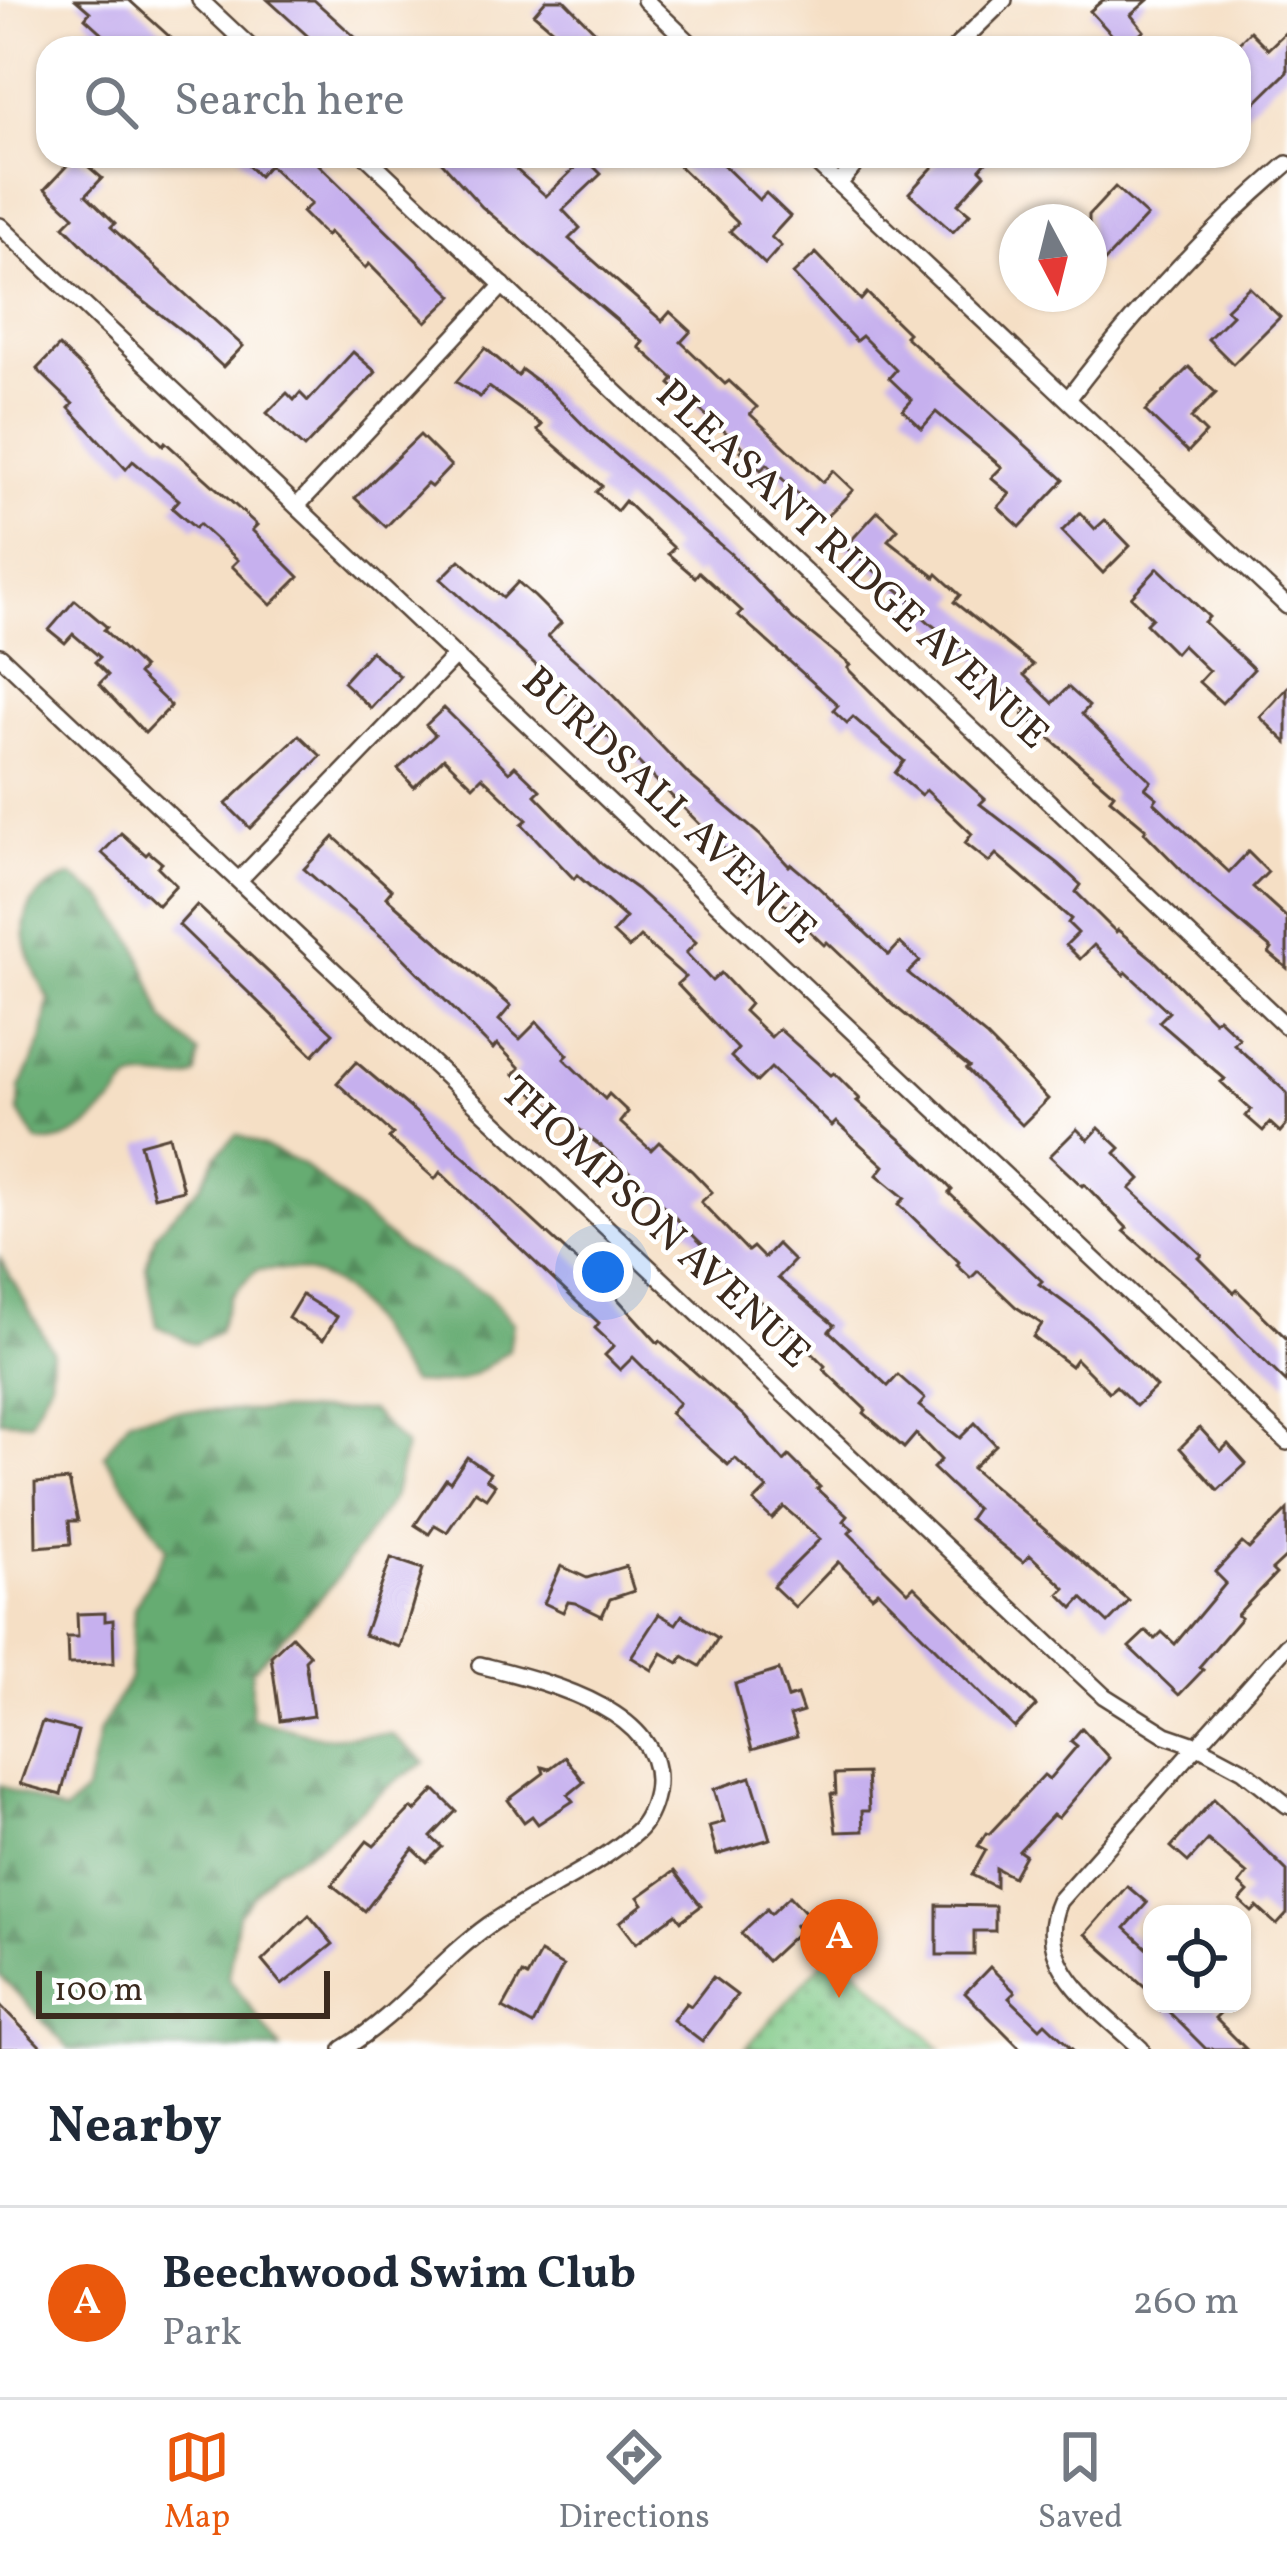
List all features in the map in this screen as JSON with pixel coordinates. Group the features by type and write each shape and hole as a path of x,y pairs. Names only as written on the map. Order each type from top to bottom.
{"street":[{"path":"200,0 238,36"},
{"path":"645,0 682,36"},
{"path":"968,36 1004,0"},
{"path":"1069,399 1155,292 1287,164"},
{"name":"PLEASANT RIDGE AVENUE","path":"379,168 1287,1027"},
{"path":"822,168 1287,606"},
{"path":"839,184 852,168"},
{"name":"BURDSALL AVENUE","path":"0,226 1287,1442"},
{"path":"296,506 503,285"},
{"name":"THOMPSON AVENUE","path":"0,656 1104,1696 1166,1735 1243,1770 1287,1805"},
{"path":"239,880 453,658"},
{"path":"1141,2049 1058,1965 1051,1931 1059,1901 1287,1645"},
{"path":"343,2049 402,2007 487,1926 636,1832 653,1805 655,1762 640,1734 627,1723 567,1688 480,1664"}],"green space":[{"path":"72,876 105,900 136,944 164,1020 199,1054 196,1075 130,1082 82,1130 61,1140 37,1142 19,1112 20,1088 42,1041 49,999 31,962 24,928 36,898"},
{"path":"237,1134 302,1164 401,1248 487,1294 513,1323 509,1350 464,1378 411,1383 352,1299 316,1275 290,1270 257,1270 230,1297 218,1332 194,1344 157,1326 146,1267 156,1233 201,1185 217,1155"},
{"path":"0,1258 52,1350 50,1382 30,1422 0,1420"},
{"path":"179,1411 371,1411 405,1446 393,1498 332,1585 252,1670 251,1718 322,1737 391,1734 425,1762 319,1845 275,1869 238,1914 228,1977 281,2049 69,2049 0,1975 0,1785 64,1813 86,1791 99,1731 130,1678 134,1608 167,1548 104,1455 130,1418"},
{"path":"835,1948 941,2049 745,2049"}],"building":[{"path":"76,0 129,0 169,36 105,36 85,18 90,12"},
{"path":"268,0 314,0 354,36 308,36"},
{"path":"546,0 564,0 599,36 560,36 534,14"},
{"path":"1103,0 1148,0 1131,15 1144,31 1138,36 1113,36 1090,11"},
{"path":"1250,31 1268,49 1287,31 1287,72 1251,107 1251,36 1245,36"},
{"path":"65,168 90,168 102,178 86,195 115,223 111,227 243,346 223,367 120,283 64,226 74,216 45,189"},
{"path":"272,168 322,168 453,296 426,322 369,264 365,268 302,212 311,204"},
{"path":"447,168 514,168 546,196 575,168 595,168 601,174 563,210 580,228 569,239 662,321 670,312 691,331 681,342 757,407 750,414 823,482 833,471 853,490 824,519 767,464 761,470 741,451 744,448 670,384 674,379 639,347 643,342 482,207"},
{"path":"681,168 726,168 759,200 766,193 790,216 771,237 781,246 765,264 730,231 738,223"},
{"path":"932,168 981,168 985,174 958,204 970,214 953,232 909,193"},
{"path":"1115,187 1147,216 1107,259 1107,204 1099,204"},
{"path":"816,253 861,300 867,293 908,333 905,336 1064,480 1020,527 998,507 1010,494 991,478 1002,467 936,412 922,428 903,410 912,400 889,378 896,370 862,336 856,341 793,274"},
{"path":"1249,287 1280,317 1233,364 1208,339 1232,315 1226,309"},
{"path":"59,346 163,445 165,442 257,525 252,530 299,577 271,605 232,566 238,560 199,524 195,528 172,508 179,500 133,461 126,469 69,408 73,404 37,369"},
{"path":"485,348 518,376 522,370 549,390 592,434 731,554 793,619 850,665 847,668 912,733 985,799 980,804 1058,864 1081,885 1076,892 1116,932 1153,959 1214,1021 1218,1018 1239,1038 1234,1044 1287,1093 1287,1124 1280,1132 1270,1123 1263,1131 1246,1116 1251,1110 1221,1082 1225,1079 1159,1022 1169,1012 1126,972 1124,975 1094,945 1080,959 1066,945 1078,933 1068,923 1071,919 996,854 989,862 965,843 972,834 926,790 921,795 895,773 904,761 853,717 847,723 833,710 838,705 738,615 742,611 699,572 695,577 668,554 674,548 625,501 617,511 596,492 602,486 537,430 542,425 489,387 480,397 456,382"},
{"path":"353,352 376,372 304,448 267,413 287,393 294,400 300,393 308,401"},
{"path":"1189,367 1216,393 1191,418 1206,433 1188,452 1145,411"},
{"path":"420,435 451,466 386,527 355,498"},
{"path":"878,511 898,529 888,540 935,577 937,574 960,595 954,602 1033,665 1024,675 1053,703 1068,687 1089,706 1082,714 1151,781 1145,788 1157,798 1154,802 1229,872 1248,852 1268,872 1253,887 1287,918 1287,968 1110,799 1114,794 1023,715 1027,711 980,671 985,666 845,547"},
{"path":"1080,513 1095,529 1105,520 1130,546 1103,573 1062,531"},
{"path":"460,560 503,598 518,582 535,597 561,623 548,636 600,682 689,775 889,955 900,943 920,961 908,973 986,1036 1048,1099 1022,1125 966,1069 969,1067 827,942 824,945 801,923 804,919 757,882 628,752 597,729 575,705 578,703 441,579"},
{"path":"1158,568 1209,617 1204,622 1254,669 1222,703 1199,682 1209,671 1182,645 1175,653 1146,624 1152,618 1131,597"},
{"path":"75,600 107,627 104,630 143,668 138,674 171,706 145,733 99,684 108,675 95,662 100,657 73,634 65,643 49,630"},
{"path":"371,651 400,676 371,708 343,682"},
{"path":"1287,688 1287,743 1260,717"},
{"path":"444,708 509,772 515,766 540,790 535,795 602,864 696,942 686,953 712,981 721,973 750,1004 744,1011 771,1037 779,1029 834,1073 1042,1281 1039,1284 1088,1320 1156,1387 1136,1406 1116,1386 1109,1392 1076,1359 1071,1366 1033,1337 1042,1324 978,1271 971,1278 957,1265 899,1204 905,1198 877,1175 884,1166 836,1122 832,1126 771,1068 757,1082 731,1057 738,1049 677,984 685,977 640,937 629,948 613,933 626,918 577,875 574,879 522,824 527,820 482,777 473,786 444,758 414,787 398,769 435,735 426,725"},
{"path":"299,735 321,756 250,828 226,804"},
{"path":"121,833 162,863 158,867 176,885 158,905 102,853"},
{"path":"334,837 392,890 386,897 511,1006 499,1020 520,1039 537,1022 568,1055 564,1059 605,1099 609,1094 628,1112 620,1122 651,1150 659,1142 692,1171 712,1192 701,1202 748,1251 753,1247 764,1258 777,1244 794,1261 778,1278 834,1325 829,1331 888,1386 898,1375 925,1399 919,1406 960,1438 975,1423 996,1445 972,1468 1129,1601 1108,1623 1082,1598 1073,1608 1059,1594 1065,1588 1030,1555 1023,1562 969,1519 976,1509 933,1468 941,1460 916,1434 904,1448 864,1413 825,1366 611,1154 530,1091 514,1074 520,1068 497,1044 493,1049 389,943 304,869"},
{"path":"197,905 333,1033 313,1055 179,925"},
{"path":"356,1062 616,1297 658,1343 744,1416 784,1461 789,1456 820,1487 817,1489 847,1516 843,1521 853,1529 849,1533 908,1592 914,1586 1036,1706 1015,1728 878,1591 872,1596 838,1562 795,1607 773,1586 820,1539 784,1507 772,1519 754,1502 767,1489 735,1458 728,1465 670,1413 679,1403 633,1357 620,1370 605,1355 614,1346 595,1328 599,1323 440,1172 435,1179 389,1138 393,1134 337,1083"},
{"path":"1099,1128 1120,1148 1115,1153 1140,1179 1130,1189 1287,1339 1287,1383 1050,1156 1077,1129 1088,1140"},
{"path":"169,1136 183,1190 154,1197 140,1144"},
{"path":"302,1295 337,1317 323,1340 288,1318"},
{"path":"1200,1428 1221,1451 1228,1444 1246,1464 1218,1490 1180,1448"},
{"path":"467,1457 490,1473 486,1479 495,1485 486,1498 475,1491 447,1532 435,1525 429,1534 415,1525"},
{"path":"69,1480 78,1521 69,1521 71,1544 36,1547 35,1483"},
{"path":"1287,1510 1287,1556 1237,1615 1241,1618 1199,1667 1203,1670 1179,1695 1129,1647 1146,1631 1155,1639 1162,1632 1175,1644 1226,1583 1215,1572 1242,1543 1249,1549"},
{"path":"391,1558 423,1569 400,1647 364,1635"},
{"path":"561,1566 587,1578 626,1566 634,1591 610,1599 602,1616 568,1602 563,1612 544,1603"},
{"path":"105,1613 105,1621 113,1620 114,1663 68,1664 67,1637 78,1637 77,1614"},
{"path":"659,1614 676,1624 682,1615 718,1638 700,1666 683,1656 679,1663 662,1653 652,1670 631,1657"},
{"path":"292,1636 310,1655 305,1660 313,1716 280,1721 271,1656"},
{"path":"779,1670 788,1698 797,1695 803,1712 790,1716 797,1737 752,1750 735,1684"},
{"path":"42,1722 78,1731 61,1795 20,1784"},
{"path":"1082,1728 1109,1758 1058,1818 1053,1815 1019,1851 1025,1855 1013,1877 996,1868 996,1887 972,1875 986,1850 978,1846 986,1833 1044,1775 1049,1779 1077,1746 1071,1741"},
{"path":"565,1757 584,1782 568,1795 573,1801 538,1824 532,1816 524,1822 508,1800 544,1773 542,1767 549,1769"},
{"path":"867,1773 869,1811 862,1811 863,1831 836,1832 831,1794 836,1794 835,1774"},
{"path":"751,1777 770,1839 717,1855 709,1826 724,1822 714,1789"},
{"path":"435,1790 456,1811 431,1837 442,1847 427,1862 413,1849 365,1911 332,1885 367,1841 374,1846"},
{"path":"1214,1799 1287,1871 1287,1914 1277,1925 1257,1907 1252,1912 1251,1905 1240,1901 1248,1892 1239,1884 1247,1874 1208,1840 1188,1862 1171,1847"},
{"path":"674,1871 701,1906 681,1921 676,1914 636,1943 620,1922 643,1904 638,1897"},
{"path":"1127,1886 1147,1903 1125,1928 1143,1945 1143,1985 1085,1934"},
{"path":"790,1896 808,1915 795,1926 799,1931 767,1961 741,1933"},
{"path":"937,1905 995,1906 995,1931 974,1931 974,1955 937,1955"},
{"path":"309,1915 333,1944 282,1985 262,1961"},
{"path":"540,1953 563,1966 533,2025 503,2008"},
{"path":"990,1967 1015,1992 1009,1998 1040,2028 1045,2023 1072,2049 1021,2049 965,1993"},
{"path":"713,1977 737,1995 702,2042 673,2020 686,2003 691,2006"},
{"path":"0,2005 43,2049 0,2049"},
{"path":"1170,2013 1220,2013 1215,2018 1246,2049 1206,2049"}],"place":[{"name":"Beechwood Swim Club","path":"839,1998"}]}
